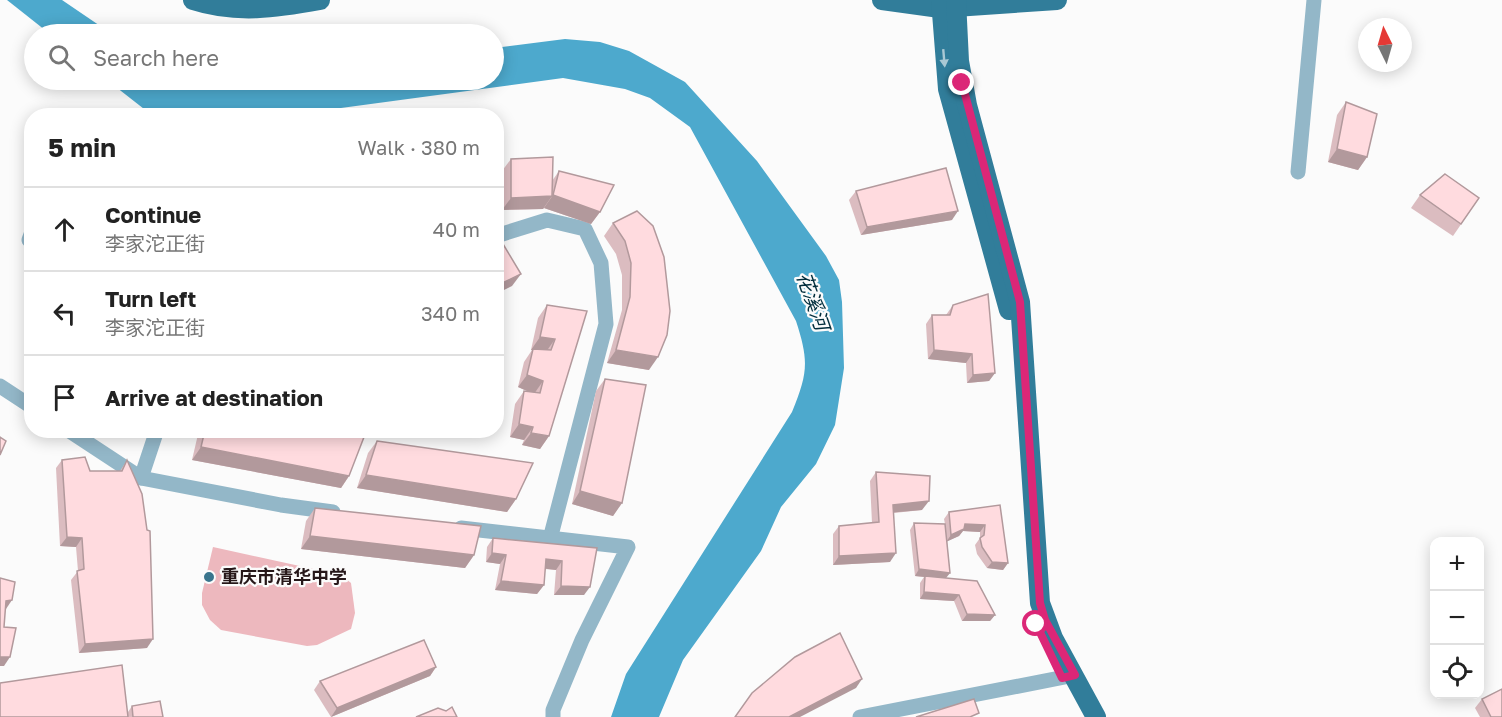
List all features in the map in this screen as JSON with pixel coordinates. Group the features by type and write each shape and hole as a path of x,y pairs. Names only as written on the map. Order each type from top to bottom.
{"main road":[{"path":"193,0 228,9 252,9 320,0"},
{"path":"882,0 948,4 1057,0"},
{"path":"948,4 945,65 952,108 1009,308 1031,605 1036,624 1096,717"},
{"path":"1069,677 1081,717"}],"street":[{"path":"1298,172 1314,0"},
{"path":"504,233 547,220 585,229 601,263 606,324 550,540"},
{"path":"0,386 24,402"},
{"path":"80,438 141,478 281,505 351,514"},
{"path":"141,478 154,438"},
{"path":"444,526 550,540 628,547 582,640 553,710 553,717"},
{"path":"860,717 1069,677"}],"shaded area":[{"path":"213,547 341,575 351,583 355,613 351,629 317,645 307,646 221,630 210,620 202,605 202,593"}],"water":[{"path":"7,0 62,0 97,24 37,24"},
{"name":"花溪河","path":"565,39 600,42 629,51 685,82 757,161 826,256 839,280 844,368 835,425 816,464 781,507 761,551 683,660 659,717 611,717 626,674 792,412 804,377 803,347 796,321 690,127 650,98 625,89 563,78 504,86 504,47"},
{"path":"120,90 474,90 341,108 143,108"}],"building":[{"path":"1346,102 1377,114 1367,157 1337,149"},
{"path":"553,157 552,196 511,198 511,159"},
{"path":"946,168 958,211 867,227 856,191"},
{"path":"559,171 614,185 600,212 553,195"},
{"path":"1445,174 1479,198 1461,224 1420,195"},
{"path":"637,211 653,226 664,257 670,311 667,335 658,357 616,350 630,297 631,263 625,241 613,223"},
{"path":"504,246 521,274 504,282"},
{"path":"988,294 995,373 973,375 972,354 934,350 932,315 950,315 953,305"},
{"path":"547,305 587,311 549,436 531,433 533,427 519,424 524,391 540,393 543,381 527,375 533,349 551,350 555,339 540,337"},
{"path":"605,379 646,385 622,503 580,491"},
{"path":"0,437 6,441 0,455"},
{"path":"203,438 364,438 349,476 201,447"},
{"path":"377,441 533,463 516,499 366,475"},
{"path":"85,457 90,471 122,471 127,460 142,494 147,530 150,531 153,639 85,644 77,571 84,569 82,538 67,537 62,460"},
{"path":"876,472 930,476 929,501 893,505 896,553 839,556 839,526 879,522"},
{"path":"1000,505 1008,563 992,562 982,547 980,538 984,535 985,525 965,524 964,529 951,535 949,512"},
{"path":"315,508 481,526 474,555 310,536"},
{"path":"914,523 945,524 950,573 919,569"},
{"path":"493,538 597,548 590,587 561,586 562,561 546,559 544,585 501,581 506,555 492,553"},
{"path":"925,576 977,581 995,615 967,614 959,595 924,592"},
{"path":"0,578 15,582 12,600 6,601 4,627 16,628 10,657 0,657"},
{"path":"840,633 862,679 789,717 735,717 752,693 795,657"},
{"path":"424,640 436,667 337,708 320,681"},
{"path":"122,665 128,717 0,717 0,683"},
{"path":"1502,689 1502,717 1491,717 1482,699"},
{"path":"974,699 979,713 970,717 916,717"},
{"path":"160,701 163,717 133,717 132,706"},
{"path":"452,707 457,717 416,717 438,708 446,711"}],"place":[{"name":"重庆市清华中学","path":"209,577"}],"route":[{"path":"962,83 1016,279 1020,302 1024,330 1037,584 1040,603 1053,638 1075,675 1062,678 1036,624"}]}
